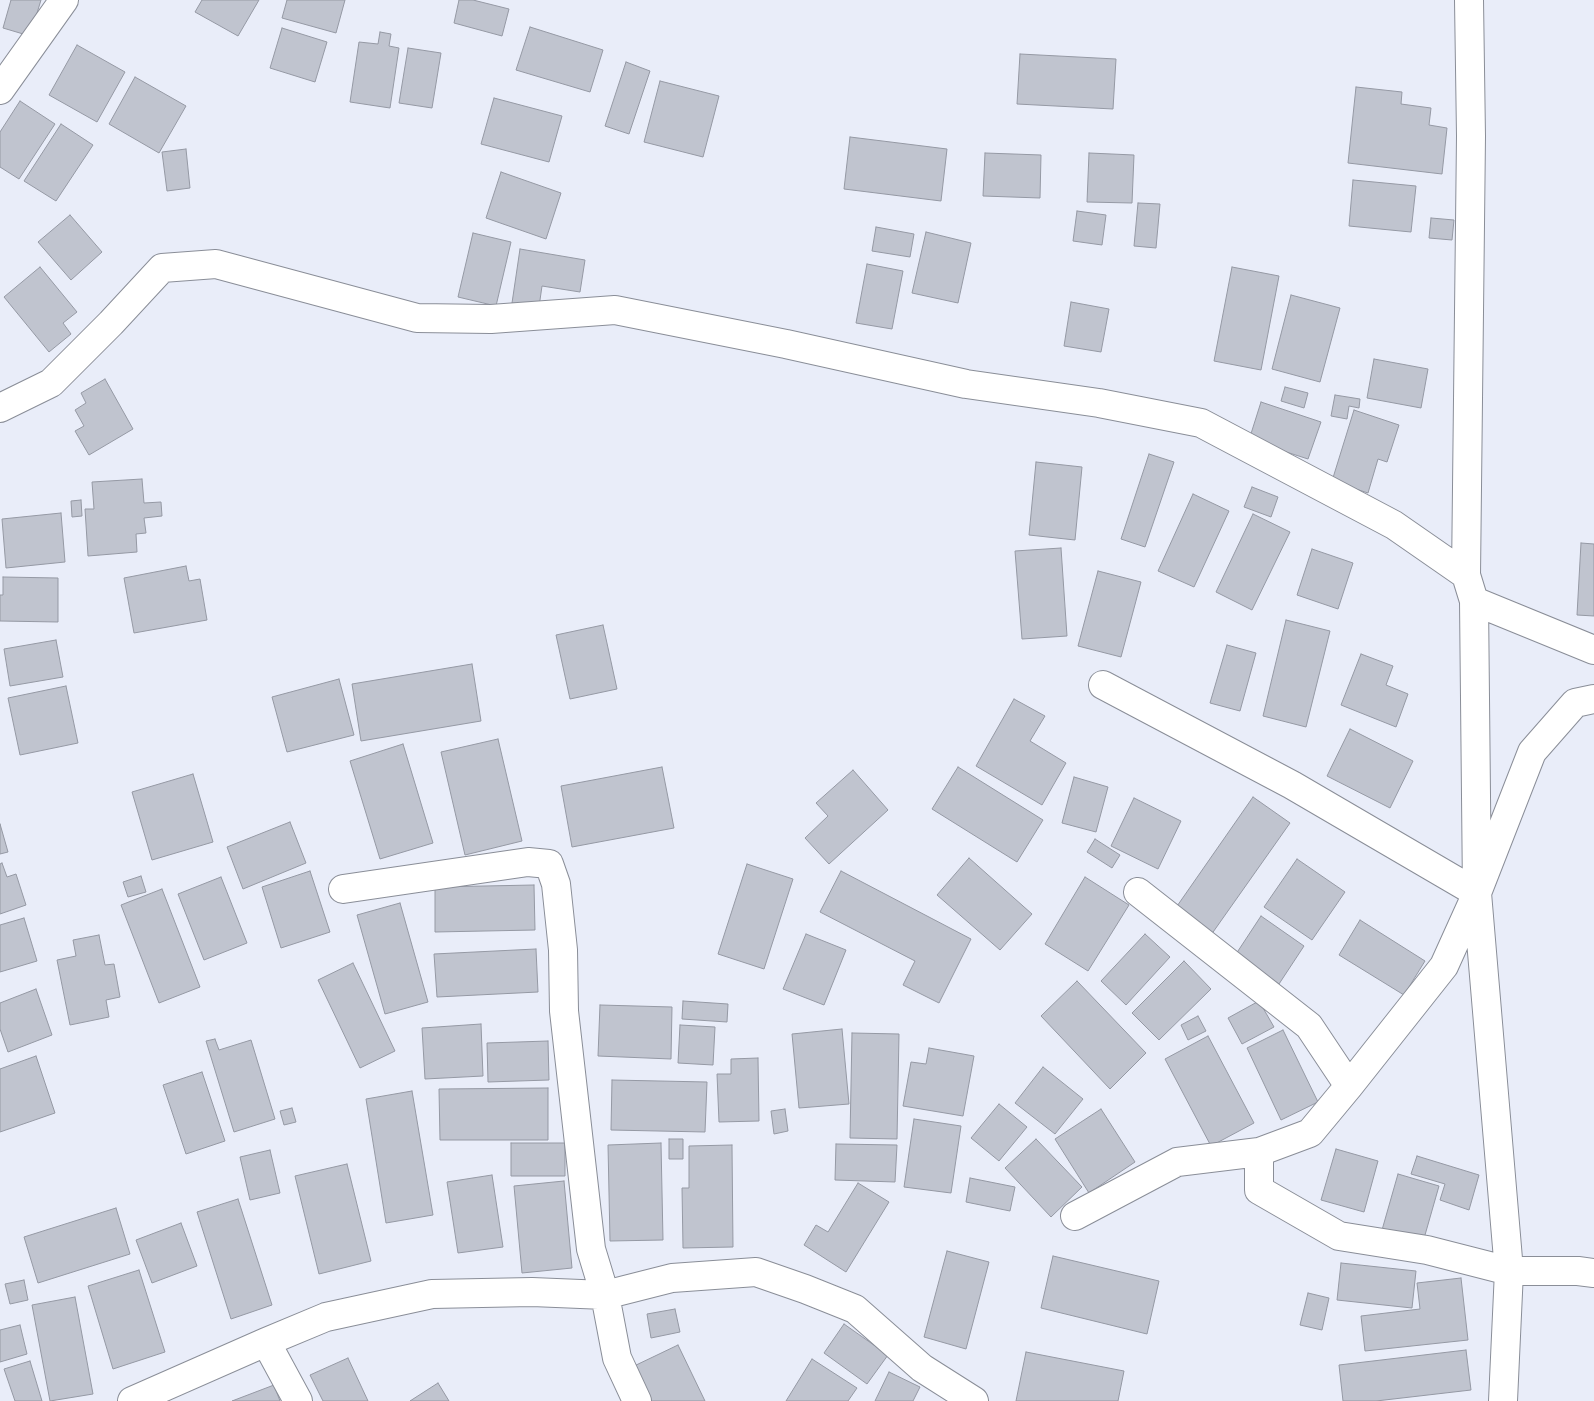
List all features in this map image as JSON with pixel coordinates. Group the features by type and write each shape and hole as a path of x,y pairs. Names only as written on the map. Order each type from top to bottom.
{"street":[{"path":"0,90 64,0"},
{"path":"1469,0 1471,136 1466,575 1474,601 1477,893 1509,1271 1503,1401"},
{"path":"0,408 51,383 111,323 162,268 216,264 417,318 491,319 615,310 795,346 966,384 1100,403 1201,423 1394,525 1466,575"},
{"path":"1474,601 1594,650"},
{"path":"1102,685 1292,785 1477,893"},
{"path":"1075,1216 1177,1162 1259,1152 1310,1133 1444,966 1477,893 1532,752 1575,703 1594,699"},
{"path":"343,889 528,862 549,864 556,884 563,950 564,1011 591,1248 605,1295 617,1358 637,1401"},
{"path":"1138,892 1309,1026 1349,1086"},
{"path":"1259,1152 1259,1190 1339,1236 1426,1250 1509,1271 1578,1271 1594,1273"},
{"path":"132,1401 266,1342 326,1318 432,1294 532,1292 605,1295 672,1278 756,1272 856,1309 922,1368 974,1401"},
{"path":"266,1342 298,1401"}],"building":[{"path":"11,0 41,0 30,36 3,28"},
{"path":"202,0 259,0 238,36 195,12"},
{"path":"287,0 345,0 336,33 282,18"},
{"path":"459,0 473,0 509,9 502,36 454,23"},
{"path":"530,27 603,50 590,92 516,70"},
{"path":"282,28 327,42 315,82 270,68"},
{"path":"380,32 391,34 389,46 399,48 390,108 350,102 359,42 378,44"},
{"path":"77,45 125,72 97,122 49,95"},
{"path":"408,48 441,53 432,108 399,103"},
{"path":"1020,54 1116,59 1113,109 1017,104"},
{"path":"626,62 650,71 629,134 605,126"},
{"path":"135,77 186,106 159,153 109,124"},
{"path":"660,81 719,96 703,157 644,142"},
{"path":"1356,87 1402,92 1401,104 1431,108 1429,125 1447,128 1442,174 1348,163"},
{"path":"494,98 562,116 549,162 481,144"},
{"path":"20,101 55,124 19,179 0,167 0,132"},
{"path":"61,124 93,145 56,201 24,181"},
{"path":"850,137 947,149 941,201 844,189"},
{"path":"186,149 190,188 167,191 162,152"},
{"path":"985,153 1041,155 1040,198 983,196"},
{"path":"1089,153 1134,155 1132,203 1087,202"},
{"path":"501,172 561,193 546,239 486,218"},
{"path":"1353,180 1416,186 1411,232 1349,226"},
{"path":"1138,203 1160,204 1156,248 1134,246"},
{"path":"1077,211 1106,215 1102,245 1073,241"},
{"path":"70,215 102,252 71,280 38,242"},
{"path":"1431,218 1454,220 1452,240 1429,238"},
{"path":"876,227 914,234 910,257 872,251"},
{"path":"926,232 971,243 958,303 912,293"},
{"path":"473,233 511,242 496,306 458,297"},
{"path":"520,249 585,260 580,292 542,286 539,307 512,303"},
{"path":"867,264 903,271 892,329 856,323"},
{"path":"40,267 77,312 63,323 71,334 49,352 4,297"},
{"path":"1232,267 1279,276 1261,370 1214,361"},
{"path":"1291,295 1340,308 1320,382 1272,369"},
{"path":"1071,302 1109,309 1101,352 1064,346"},
{"path":"1374,359 1428,369 1421,408 1367,398"},
{"path":"105,379 133,429 89,455 75,431 84,426 75,410 86,403 81,393"},
{"path":"1285,387 1308,393 1304,408 1281,401"},
{"path":"1335,395 1360,399 1359,408 1349,406 1347,419 1331,416"},
{"path":"1261,402 1321,422 1308,459 1249,440"},
{"path":"1354,410 1399,425 1387,462 1378,459 1368,493 1332,481"},
{"path":"1149,454 1174,462 1145,547 1121,539"},
{"path":"1036,462 1082,467 1075,540 1029,535"},
{"path":"142,479 144,503 161,502 162,516 144,518 146,533 136,534 137,552 88,556 85,509 94,509 92,482"},
{"path":"1252,487 1278,497 1271,517 1244,507"},
{"path":"1193,494 1229,511 1194,587 1158,571"},
{"path":"81,500 82,516 72,517 71,501"},
{"path":"61,513 65,562 6,568 2,519"},
{"path":"1253,514 1290,532 1252,610 1216,592"},
{"path":"1581,543 1594,544 1594,616 1577,615"},
{"path":"1061,548 1067,636 1022,639 1015,551"},
{"path":"1312,549 1353,563 1338,609 1297,595"},
{"path":"186,566 189,581 200,579 207,620 134,633 124,578"},
{"path":"1098,571 1141,582 1121,657 1078,646"},
{"path":"3,577 58,578 58,622 0,621 0,595 3,595"},
{"path":"1286,620 1330,631 1306,727 1263,716"},
{"path":"603,625 617,689 570,699 556,635"},
{"path":"56,640 63,677 10,686 4,649"},
{"path":"1227,645 1256,653 1240,711 1210,703"},
{"path":"1361,654 1393,666 1386,685 1408,694 1396,727 1341,705"},
{"path":"472,664 481,721 361,741 352,684"},
{"path":"339,679 354,735 287,752 272,697"},
{"path":"66,686 78,743 20,755 8,698"},
{"path":"1014,699 1045,716 1030,741 1066,763 1042,805 976,766"},
{"path":"1350,729 1413,761 1390,808 1327,776"},
{"path":"498,739 522,841 465,855 441,752"},
{"path":"403,744 433,843 380,859 350,761"},
{"path":"662,767 674,828 572,847 561,786"},
{"path":"958,767 1043,820 1017,862 932,809"},
{"path":"853,770 888,810 829,864 805,838 828,816 816,803"},
{"path":"193,774 213,842 152,860 132,792"},
{"path":"1074,777 1108,787 1096,832 1062,823"},
{"path":"1253,797 1290,823 1211,935 1175,909"},
{"path":"1134,798 1181,821 1158,869 1111,846"},
{"path":"290,822 306,863 243,889 227,847"},
{"path":"0,824 8,852 0,854"},
{"path":"1095,839 1120,855 1112,868 1087,852"},
{"path":"969,858 1032,914 1000,950 937,895"},
{"path":"1297,859 1345,892 1312,940 1264,907"},
{"path":"2,863 7,877 16,874 26,905 0,914 0,864"},
{"path":"747,864 793,879 764,969 718,954"},
{"path":"310,871 330,932 281,948 262,887"},
{"path":"841,871 971,939 939,1003 903,985 915,961 820,912"},
{"path":"141,876 146,892 128,897 123,882"},
{"path":"221,877 247,943 204,960 178,894"},
{"path":"1085,877 1129,905 1088,971 1045,944"},
{"path":"534,885 535,930 435,932 435,887"},
{"path":"162,889 200,987 159,1003 121,905"},
{"path":"400,903 428,1002 385,1014 357,915"},
{"path":"1261,916 1304,946 1279,984 1236,954"},
{"path":"24,918 37,961 0,972 0,925"},
{"path":"1360,920 1425,961 1404,995 1339,955"},
{"path":"806,934 846,950 824,1005 783,989"},
{"path":"1145,934 1170,957 1126,1005 1101,981"},
{"path":"99,935 105,965 114,964 120,997 106,1000 109,1017 70,1025 57,960 76,956 73,940"},
{"path":"536,949 538,992 437,997 434,954"},
{"path":"1184,961 1211,989 1159,1040 1132,1013"},
{"path":"353,963 395,1051 360,1068 318,980"},
{"path":"1077,981 1146,1053 1110,1089 1041,1016"},
{"path":"36,989 52,1035 8,1052 0,1029 0,1003"},
{"path":"683,1001 728,1004 727,1022 682,1019"},
{"path":"1259,1001 1274,1027 1242,1044 1228,1018"},
{"path":"600,1005 672,1007 671,1059 598,1056"},
{"path":"1198,1016 1206,1031 1188,1040 1181,1025"},
{"path":"481,1024 483,1076 425,1079 422,1028"},
{"path":"680,1025 715,1027 713,1065 678,1063"},
{"path":"842,1029 849,1104 799,1108 792,1034"},
{"path":"1283,1030 1318,1102 1281,1120 1247,1048"},
{"path":"852,1033 899,1034 897,1139 850,1138"},
{"path":"1208,1036 1254,1123 1211,1146 1165,1059"},
{"path":"215,1039 219,1050 251,1040 275,1119 234,1132 206,1041"},
{"path":"548,1041 549,1080 488,1082 487,1043"},
{"path":"929,1048 974,1056 963,1116 903,1106 911,1062 926,1064"},
{"path":"36,1056 55,1113 0,1132 0,1069"},
{"path":"758,1058 759,1121 719,1122 717,1074 731,1074 731,1059"},
{"path":"1043,1067 1083,1099 1055,1134 1015,1103"},
{"path":"202,1072 225,1141 186,1154 163,1085"},
{"path":"612,1080 707,1082 705,1132 611,1130"},
{"path":"548,1088 548,1140 440,1140 439,1089"},
{"path":"412,1091 433,1215 386,1223 366,1099"},
{"path":"999,1104 1027,1127 999,1161 971,1138"},
{"path":"292,1108 296,1122 284,1125 280,1111"},
{"path":"785,1109 788,1131 774,1134 771,1111"},
{"path":"1101,1109 1135,1162 1089,1193 1055,1139"},
{"path":"914,1119 961,1126 951,1193 904,1187"},
{"path":"669,1139 683,1139 683,1159 669,1159"},
{"path":"1036,1139 1082,1187 1051,1217 1005,1168"},
{"path":"511,1143 565,1143 565,1176 511,1176"},
{"path":"661,1143 663,1240 610,1241 608,1145"},
{"path":"836,1144 897,1145 895,1182 835,1180"},
{"path":"732,1145 733,1247 683,1248 682,1188 689,1188 689,1146"},
{"path":"1336,1149 1378,1161 1364,1212 1321,1200"},
{"path":"270,1150 280,1193 250,1200 240,1157"},
{"path":"1417,1156 1479,1175 1469,1210 1440,1200 1445,1184 1411,1174"},
{"path":"347,1164 371,1261 319,1274 295,1176"},
{"path":"1398,1174 1439,1186 1423,1242 1382,1230"},
{"path":"492,1175 503,1247 458,1253 447,1182"},
{"path":"970,1178 1015,1187 1010,1211 966,1202"},
{"path":"564,1181 572,1268 522,1273 514,1186"},
{"path":"858,1183 889,1202 846,1272 804,1245 816,1225 828,1232"},
{"path":"238,1199 272,1305 231,1319 197,1212"},
{"path":"116,1208 130,1254 38,1283 24,1237"},
{"path":"181,1223 197,1266 152,1283 136,1240"},
{"path":"947,1251 989,1262 966,1349 924,1337"},
{"path":"1053,1256 1159,1281 1147,1334 1041,1308"},
{"path":"1341,1263 1416,1271 1412,1308 1337,1300"},
{"path":"139,1270 165,1352 113,1369 88,1286"},
{"path":"1461,1278 1468,1340 1365,1351 1361,1316 1420,1309 1417,1283"},
{"path":"24,1280 28,1300 10,1304 5,1284"},
{"path":"1308,1293 1329,1298 1322,1330 1300,1325"},
{"path":"75,1297 93,1394 50,1401 32,1305"},
{"path":"675,1309 680,1332 651,1338 647,1314"},
{"path":"844,1324 888,1355 867,1384 824,1353"},
{"path":"20,1325 27,1354 0,1362 0,1330"},
{"path":"678,1345 705,1401 648,1401 632,1367"},
{"path":"1466,1350 1471,1390 1376,1401 1343,1401 1339,1365"},
{"path":"1026,1352 1124,1371 1118,1401 1016,1401"},
{"path":"348,1358 368,1401 323,1401 310,1375"},
{"path":"812,1359 857,1388 848,1401 786,1401"},
{"path":"30,1361 42,1401 15,1401 4,1369"},
{"path":"889,1372 920,1387 913,1401 875,1401"},
{"path":"438,1383 449,1401 410,1401"},
{"path":"274,1385 280,1401 232,1401"}]}
